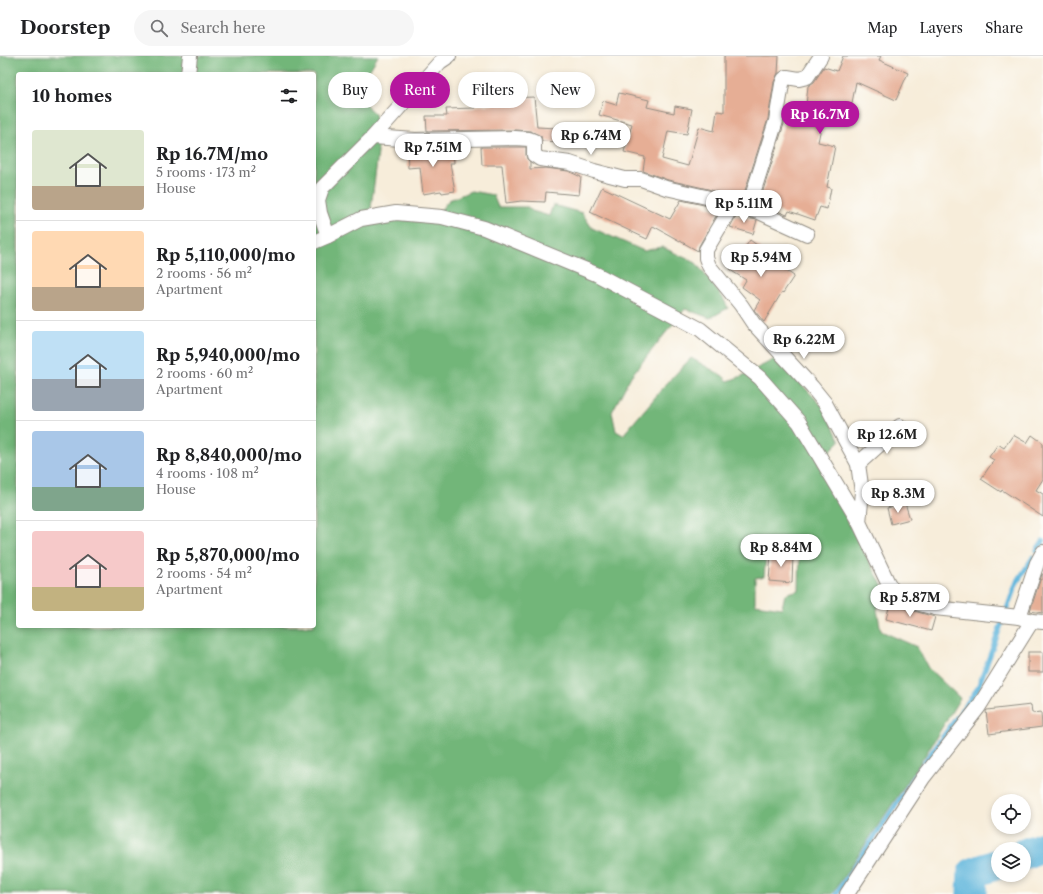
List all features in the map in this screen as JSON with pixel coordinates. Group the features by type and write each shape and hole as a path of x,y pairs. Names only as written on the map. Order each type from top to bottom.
{"street":[{"path":"188,72 190,56"},
{"path":"328,236 320,213 318,200 322,188 372,137 440,62 449,56"},
{"path":"748,209 776,121 784,79 787,77 799,79 807,77 821,56"},
{"path":"372,137 415,140 529,139 534,141 534,156 540,159 570,163 625,179 641,179 666,188 706,196 732,206 759,212 807,234"},
{"path":"732,206 706,250 706,258 709,266 741,305 753,323 825,403 858,464 862,492 859,522"},
{"path":"316,241 361,219 396,213 442,217 484,228 596,274 700,330 760,378 799,422 859,522 888,582 896,595 912,602 935,608 1018,617 1038,621 978,708 922,778 847,894"},
{"path":"858,464 900,426"},
{"path":"1018,617 1036,563 1043,552"}],"green space":[{"path":"0,56 378,56 369,72 328,72 328,108 368,108 375,114 378,153 369,224 394,219 432,220 449,200 471,191 493,195 498,207 528,207 532,211 549,216 553,205 582,213 592,228 644,251 662,247 696,263 723,298 728,308 710,318 685,309 631,376 612,412 616,431 623,435 669,381 691,358 723,376 728,381 742,376 777,358 823,407 840,441 818,463 853,532 885,590 877,610 881,631 917,647 928,668 960,698 926,754 832,894 0,894","holes":["767,547 800,547 799,590 785,594 782,608 755,604 755,578 764,576"]}],"building":[{"path":"724,56 779,56 778,73 774,82 768,119 742,200 708,189 668,180 643,171 645,157 624,152 632,124 599,115 603,101 616,105 619,93 649,100 647,107 674,113 675,106 692,109 687,134 668,131 662,159 688,166 699,127 714,131 717,111 724,112"},
{"path":"843,56 881,56 879,60 908,73 896,100 856,82 851,108 826,103 818,142 835,146 827,187 831,188 827,209 820,207 815,220 789,211 787,215 759,203 784,124 786,111 805,115 808,86 814,82 824,67 837,71"},
{"path":"528,97 534,97 537,127 577,129 576,143 542,141 541,136 530,131 427,131 426,116 447,116 446,109 528,108"},
{"path":"481,147 526,147 526,155 530,162 530,169 546,168 568,171 581,177 579,195 546,192 545,202 521,201 506,203 502,165 482,165"},
{"path":"407,148 453,148 454,163 450,163 455,191 442,193 441,191 423,194 420,167 408,168"},
{"path":"602,187 670,219 681,200 704,205 719,211 699,246 698,251 653,226 647,239 590,212"},
{"path":"736,216 757,220 753,234 730,227"},
{"path":"750,240 761,248 758,252 794,276 783,293 782,292 764,322 754,310 760,300 742,287 746,280 730,270"},
{"path":"1013,435 1027,443 1032,435 1043,443 1043,479 1036,490 1043,494 1043,517 1002,490 1001,492 981,479 994,460 989,457 998,444 1004,448"},
{"path":"905,503 910,519 891,524 887,508"},
{"path":"771,554 793,555 792,583 769,581"},
{"path":"1043,574 1043,613 1030,611"},
{"path":"890,604 935,617 931,631 886,619"},
{"path":"1028,652 1043,652 1043,672 1028,672"},
{"path":"1031,705 1032,713 1041,712 1042,727 989,734 987,710"}],"waterway":[{"path":"1037,550 1043,541"},
{"path":"836,894 929,756 978,688 1016,584 1033,557"},
{"path":"1031,851 1043,847"},
{"path":"972,894 973,873 991,867"}]}
